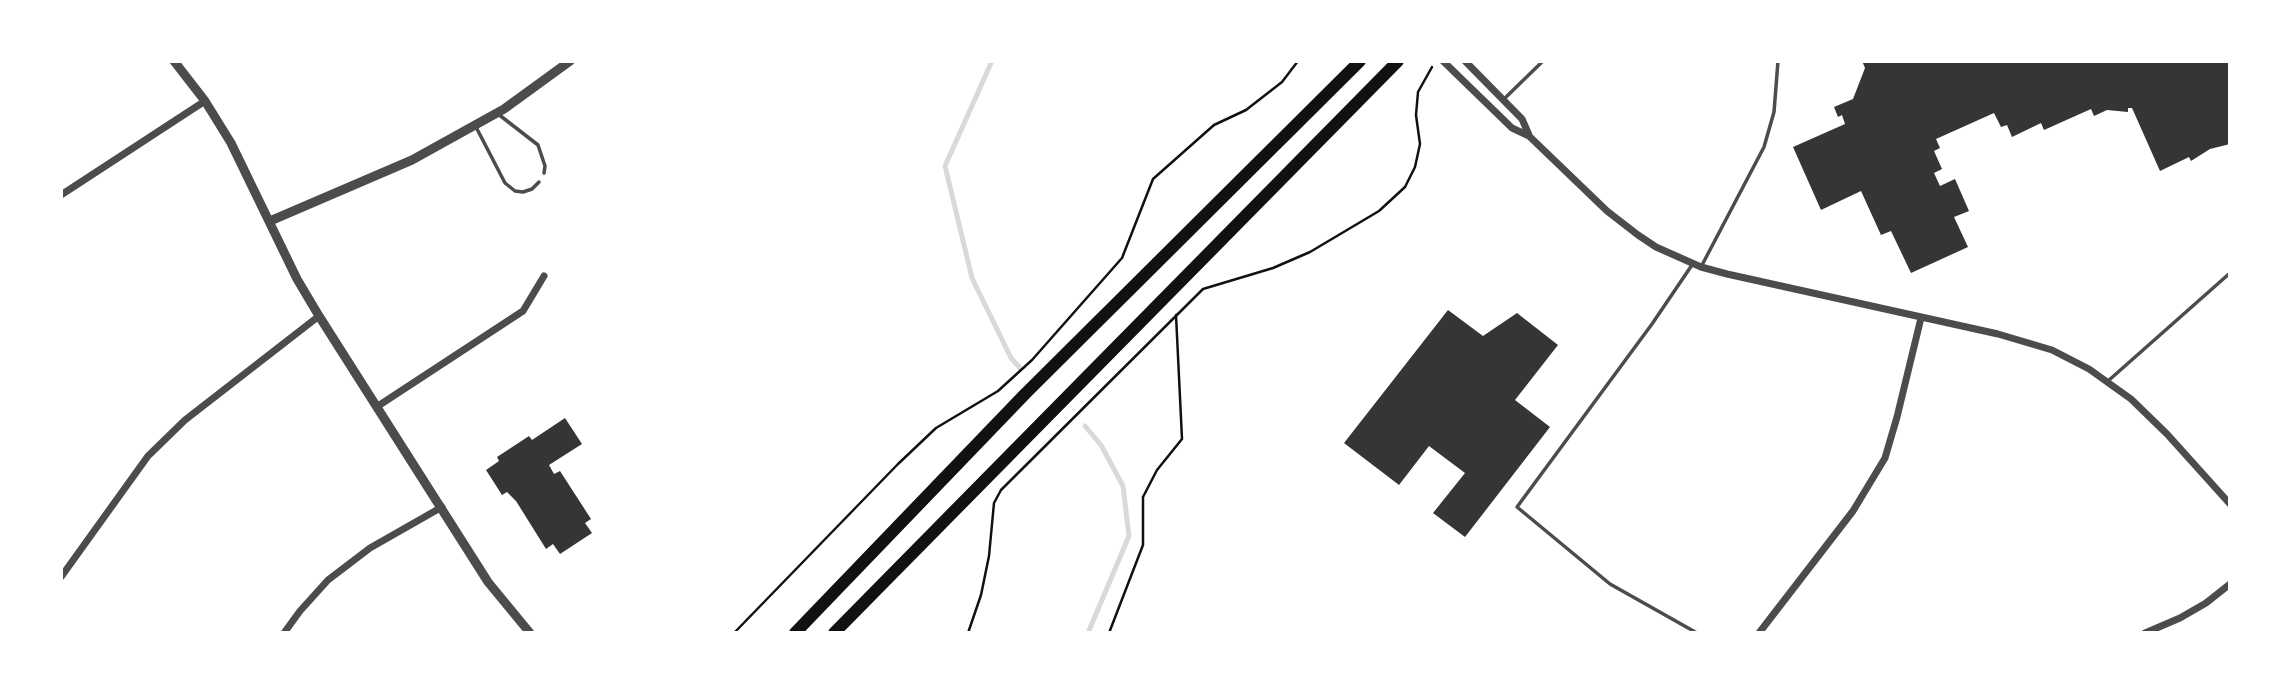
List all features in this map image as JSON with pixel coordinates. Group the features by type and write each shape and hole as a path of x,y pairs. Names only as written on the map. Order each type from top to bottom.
{"highway":[{"path":"794,633 1025,394 1360,61"},
{"path":"834,633 1398,61"}],"street":[{"path":"174,61 205,101 231,142 297,279 319,316 488,582 530,633"},
{"path":"270,220 411,160 496,113 570,61"},
{"path":"1443,61 1512,128 1529,136 1623,225 1656,247 1697,265 1727,274 2037,345 2069,358 2131,399 2167,434 2230,504"},
{"path":"1465,61 1522,119 1529,136"},
{"path":"61,195 205,101"},
{"path":"378,406 523,311 544,276"},
{"path":"61,577 148,456 185,420 319,316"},
{"path":"1759,633 1853,512 1885,458 1921,318"},
{"path":"284,633 328,580 370,548 442,508"},
{"path":"2145,633 2198,608 2230,584"}],"lane":[{"path":"1503,100 1543,61"},
{"path":"1697,633 1610,584 1517,506 1697,265 1764,147 1774,112 1778,61"},
{"path":"496,113 538,145 543,155 544,173"},
{"path":"474,125 505,183 515,191 523,192 532,189 539,182"},
{"path":"2108,382 2230,273"}],"path":[{"path":"734,633 936,428 998,391 1032,360 1122,258 1153,179 1214,125 1246,110 1282,82 1298,61"},
{"path":"968,633 981,596 989,556 994,503 1001,490 1203,289 1273,268 1310,252 1379,211 1405,187 1415,167 1420,144 1416,115 1418,92 1436,61"},
{"path":"1109,633 1143,545 1143,497 1157,470 1182,439 1176,316"}],"building":[{"path":"1862,61 2230,61 2230,144 2210,149 2191,161 2189,157 2160,171 2132,108 2128,108 2128,112 2107,110 2094,116 2091,109 2044,130 2041,123 2012,137 2007,125 2001,127 1994,113 1936,139 1940,148 1934,151 1942,169 1934,173 1940,186 1955,179 1969,211 1954,217 1968,247 1911,273 1891,231 1881,235 1861,191 1821,210 1793,147 1845,124 1842,115 1838,117 1834,107 1853,99 1865,68"},
{"path":"1448,310 1483,336 1517,313 1558,345 1515,400 1550,427 1465,537 1433,513 1465,473 1429,446 1399,485 1344,443"},
{"path":"565,418 582,444 549,465 554,474 560,471 591,519 585,523 592,533 560,554 553,544 546,549 516,501 507,492 502,495 486,470 499,461 497,457 529,436 532,440"}],"waterway":[{"path":"992,61 945,166 972,278 1011,358 1020,368"},
{"path":"1085,426 1101,445 1123,486 1129,536 1088,633"}]}
